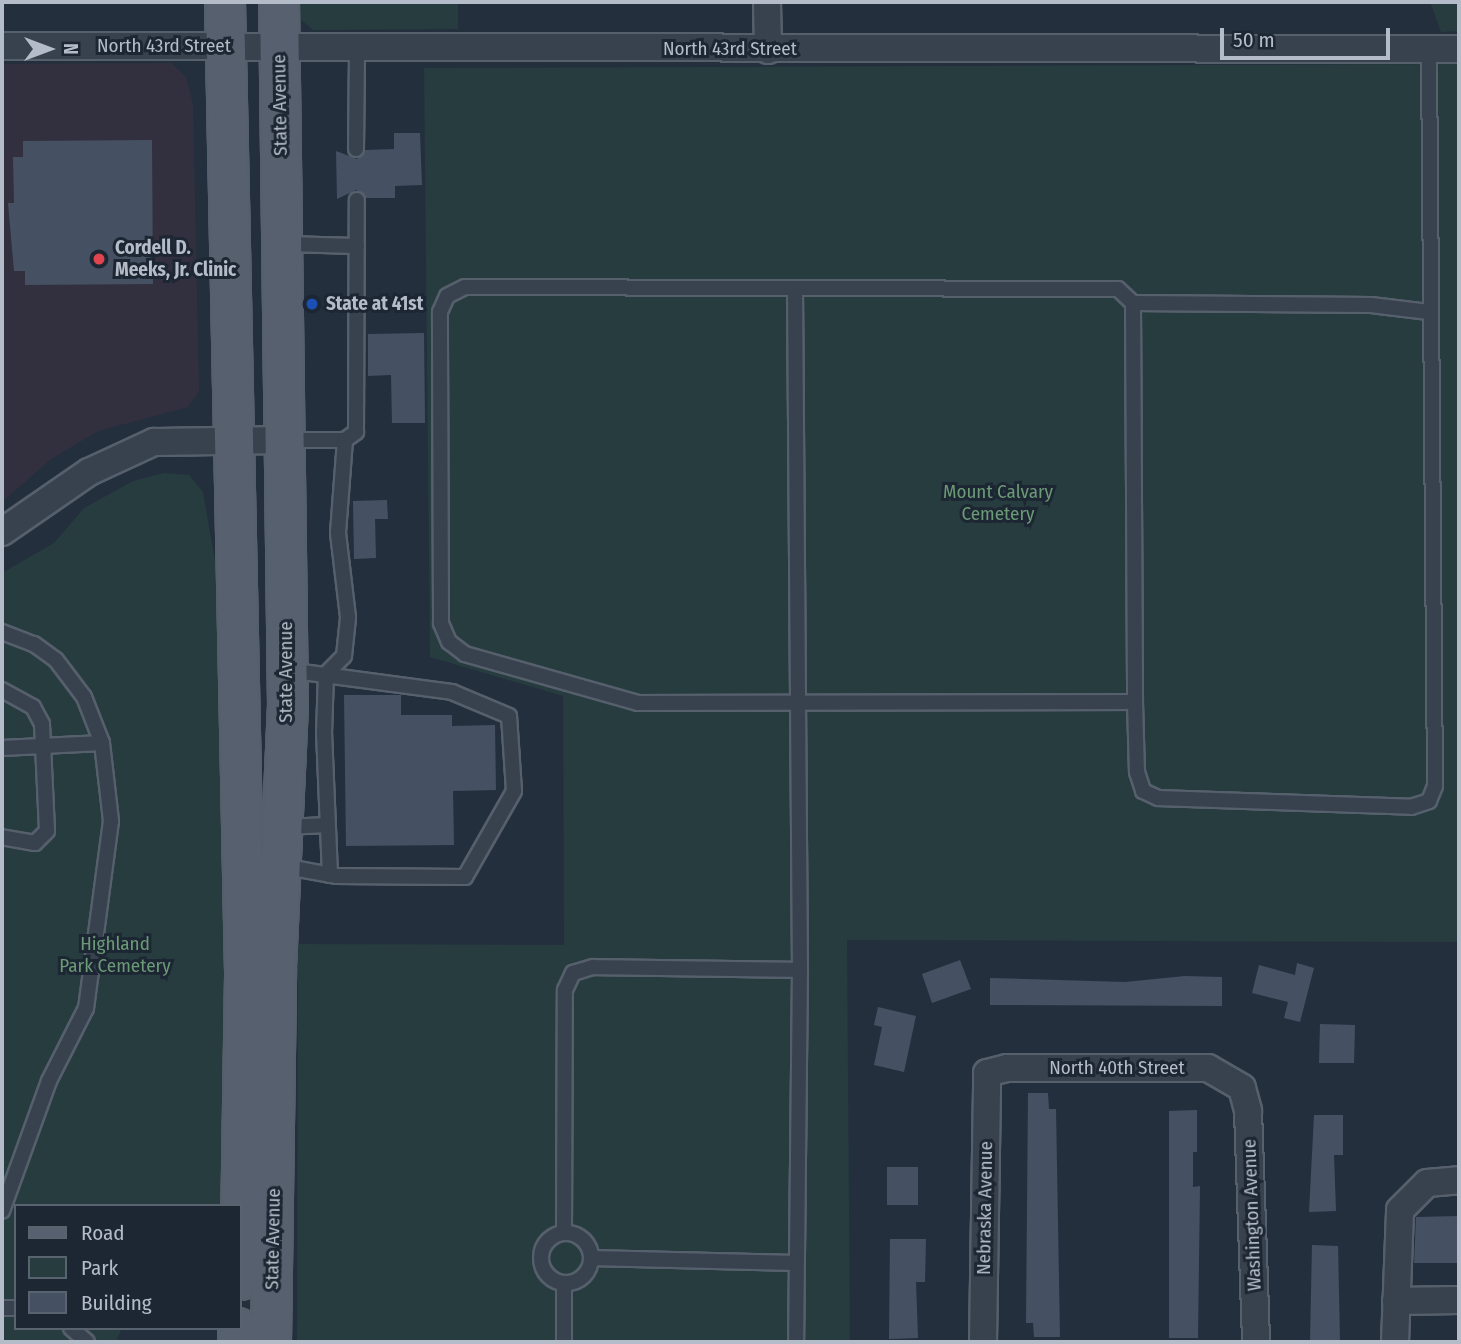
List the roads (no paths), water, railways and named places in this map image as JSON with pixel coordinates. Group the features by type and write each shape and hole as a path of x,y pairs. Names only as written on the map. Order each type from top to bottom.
{"main road":[{"name":"State Avenue","path":"225,2 245,975 241,1204"},
{"name":"State Avenue","path":"271,1342 280,866 287,670 279,2"}],"street":[{"path":"767,2 768,50"},
{"name":"North 43rd Street","path":"2,46 1459,50"},
{"path":"2,532 89,472 154,442 283,440"},
{"name":"North 40th Street","path":"987,1073 1007,1068 1208,1069 1242,1088"},
{"name":"Nebraska Avenue","path":"983,1342 987,1073"},
{"name":"Washington Avenue","path":"1242,1088 1248,1111 1256,1342"},
{"path":"1395,1342 1400,1210 1427,1183 1459,1180"},
{"path":"1396,1301 1459,1300"}],"lane":[{"path":"356,149 357,47"},
{"path":"1133,303 1135,702 1137,772 1143,791 1158,798 1303,800 1340,808 1411,807 1429,801 1435,786 1429,312 1429,50"},
{"path":"283,440 345,440 356,432 356,200"},
{"path":"281,244 357,246"},
{"path":"1135,702 618,699 465,654 449,642 441,623 440,312 447,296 465,287 1118,289 1133,303 1371,305 1429,312"},
{"path":"795,288 800,702 796,1342"},
{"path":"330,875 326,674 344,656 348,617 338,533 345,440"},
{"path":"2,632 34,644 56,660 84,697 102,743 111,821 94,978 2,1211"},
{"path":"280,866 330,875 465,877 514,792 509,716 452,692 287,670"},
{"path":"2,690 33,707 43,724 47,831 35,843 2,837"},
{"path":"2,748 102,743"},
{"path":"282,827 328,825"},
{"path":"564,1233 565,990 573,973 593,967 800,970"},
{"path":"564,1284 544,1270 541,1254 549,1239 564,1233 580,1237 591,1258"},
{"path":"591,1258 796,1263"},
{"path":"564,1284 580,1279 591,1258"},
{"path":"564,1284 564,1342"},
{"path":"73,1330 88,1342"}],"place":[{"name":"Cordell D. Meeks, Jr. Clinic","path":"99,259"},
{"name":"State at 41st","path":"312,304"}],"park label":[{"name":"Mount Calvary Cemetery","path":"998,503"},
{"name":"Highland Park Cemetery","path":"115,955"}]}
